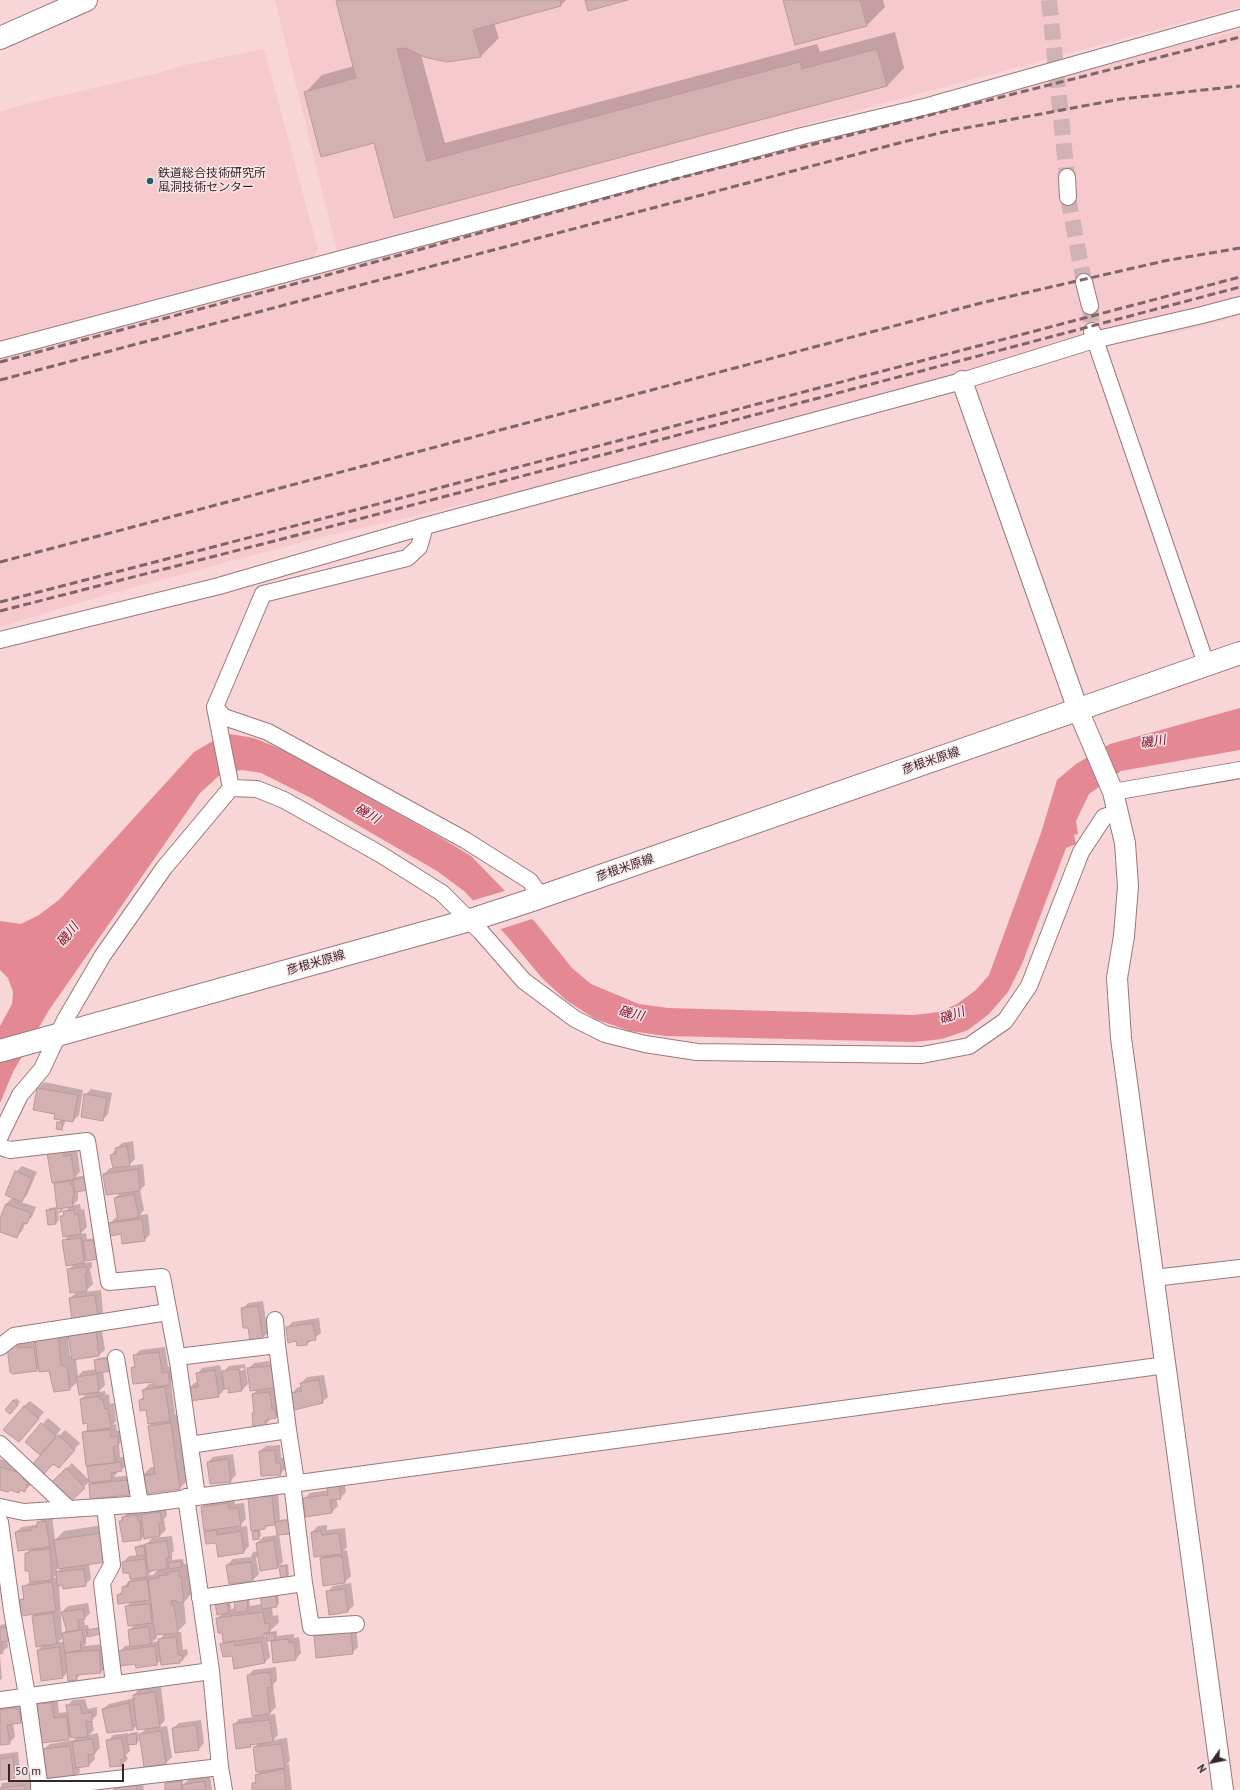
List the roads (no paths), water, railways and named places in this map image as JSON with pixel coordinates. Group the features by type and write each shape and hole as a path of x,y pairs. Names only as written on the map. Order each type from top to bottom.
{"main road":[{"path":"0,38 86,0"},
{"name":"彦根米原線","path":"0,1051 52,1038 474,919 536,899 1240,653"}],"street":[{"path":"0,350 795,138 928,106 1240,18"},
{"path":"1067,176 1068,197"},
{"path":"1084,282 1090,306"},
{"path":"0,640 220,586 425,526 962,381 1093,336 1202,315 1240,305"},
{"path":"1093,336 1206,664"},
{"path":"962,381 1078,710 1112,791 1125,843 1128,886 1124,936 1117,978 1121,1030 1223,1790"},
{"path":"0,1136 20,1095 42,1069 52,1038 103,954 164,868 230,784 216,713 263,594 406,558 419,547 425,526"},
{"path":"216,713 268,732 465,840 530,881 536,899"},
{"path":"1112,791 1240,770"},
{"path":"230,784 257,789 284,800 380,854 442,893 474,919 524,981 575,1019 605,1034 645,1044 696,1052 922,1055 969,1046 1005,1021 1029,986 1081,852 1104,817 1118,812"},
{"path":"0,1147 10,1150 87,1141 109,1282 162,1277 177,1357 190,1446 191,1496 200,1598 211,1671 220,1767 224,1790"},
{"path":"1154,1278 1240,1268"},
{"path":"0,1347 14,1336 168,1312"},
{"path":"275,1320 276,1345 288,1430 304,1583 311,1628 356,1624"},
{"path":"177,1357 276,1345"},
{"path":"116,1358 140,1504"},
{"path":"0,1507 24,1512 140,1504 1166,1365"},
{"path":"190,1446 288,1430"},
{"path":"0,1444 70,1510"},
{"path":"105,1507 112,1565 102,1583 114,1684"},
{"path":"0,1522 6,1612 27,1695 39,1789 220,1767"},
{"path":"200,1598 304,1583"},
{"path":"0,1700 27,1695 211,1671"}],"water":[{"name":"磯川","path":"1240,708 1240,750 1121,771 1089,794 1076,821 1078,834 1074,835 1076,844 1066,848 1022,964 1008,992 989,1014 968,1030 942,1039 914,1042 666,1036 630,1031 595,1019 566,1000 542,978 507,936 464,891 437,871 311,798 261,773 242,770 222,773 200,793 49,1010 13,1072 0,1103 0,1026 12,1004 13,992 8,978 0,970 0,921 21,924 39,915 60,899 194,752 211,742 230,734 254,738 283,750 438,836 471,856 536,923 572,968 591,984 639,1004 668,1008 914,1015 939,1012 957,1004 976,990 989,975 1041,833 1057,780 1076,764 1110,744"}],"tunnel":[{"path":"1049,0 1067,177"},
{"path":"1068,197 1084,282"},
{"path":"1090,306 1092,331"}],"railway":[{"path":"0,362 313,279 675,179 1240,37"},
{"path":"0,380 944,132 1121,99 1240,86"},
{"path":"0,562 981,303 1164,261 1240,248"},
{"path":"0,602 1240,277"},
{"path":"0,611 325,528 1240,287"}],"place":[{"name":"鉄道総合技術研究所 風洞技術センター","path":"150,181"}]}
